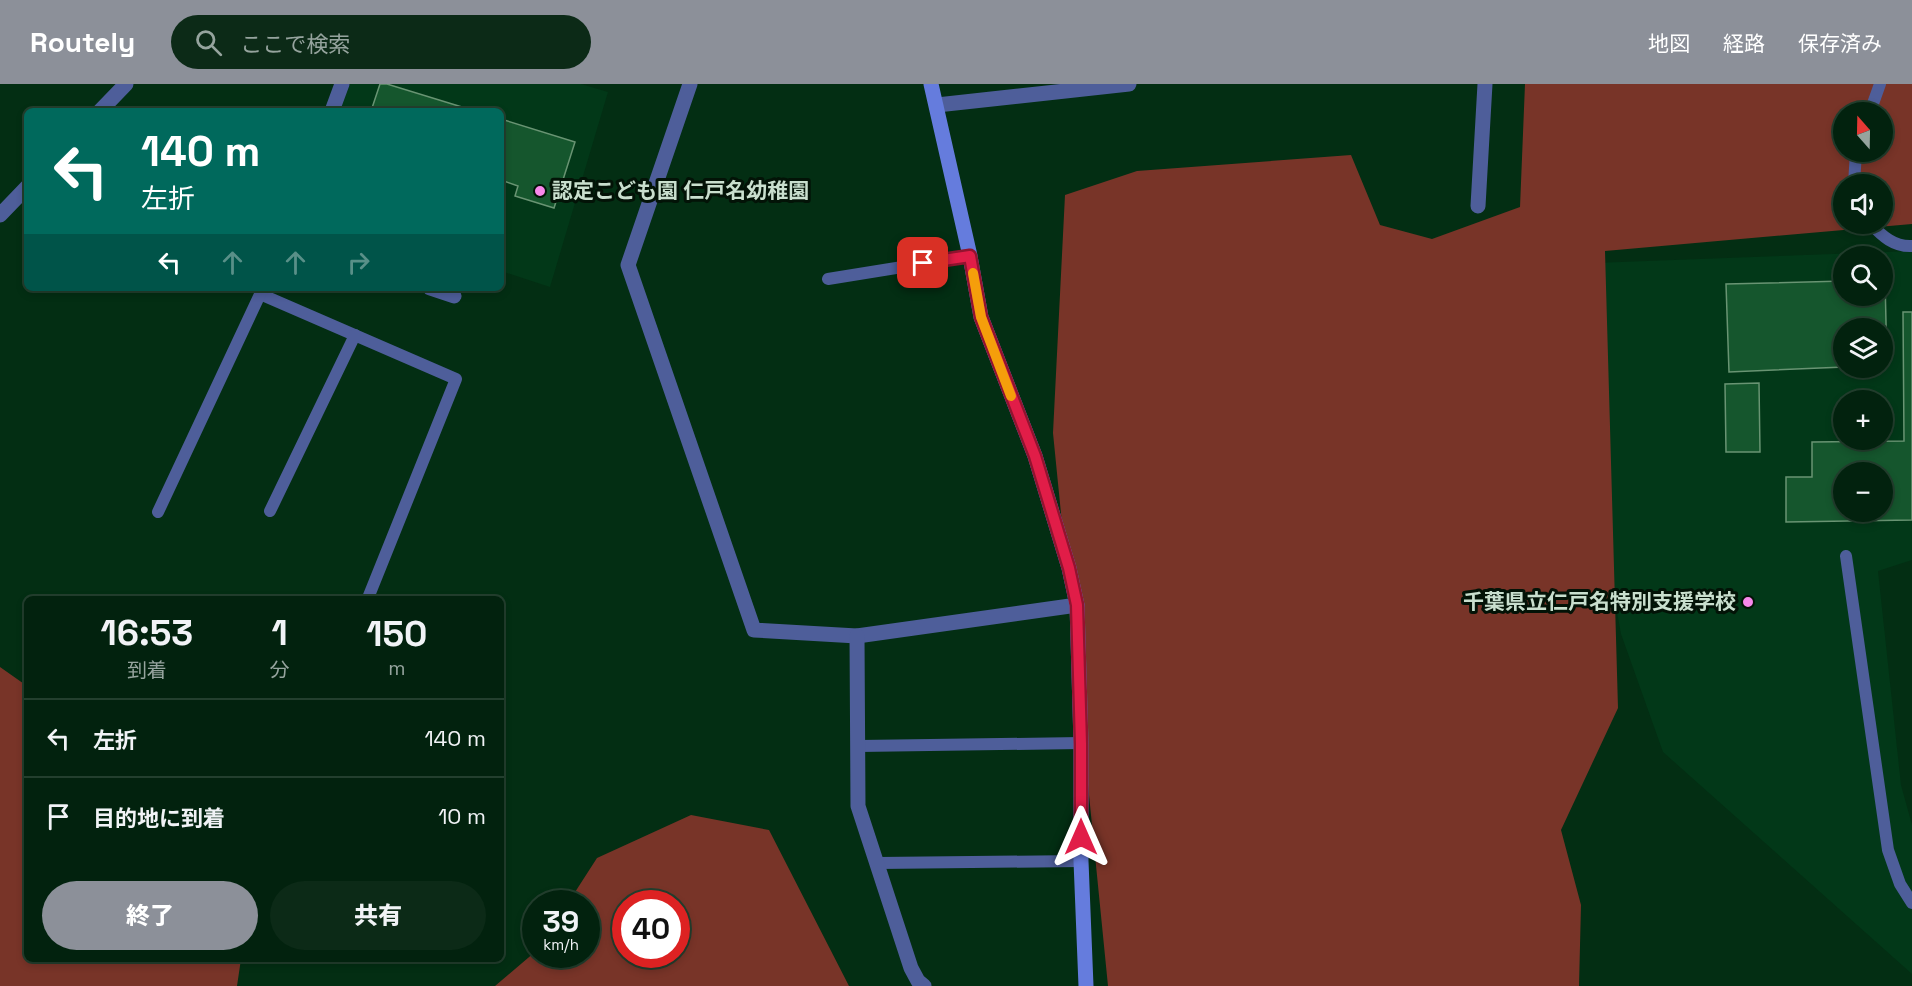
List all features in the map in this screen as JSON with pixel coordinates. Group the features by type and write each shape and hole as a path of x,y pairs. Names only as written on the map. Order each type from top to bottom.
{"street":[{"path":"103,108 126,84"},
{"path":"333,108 342,84"},
{"path":"690,84 628,265 754,630 857,636 1077,605"},
{"path":"931,84 970,256 981,317 1035,456 1069,568 1077,605 1081,744 1081,861 1086,986"},
{"path":"937,105 1129,84"},
{"path":"1478,206 1485,84"},
{"path":"0,215 24,190"},
{"path":"439,291 454,296"},
{"path":"857,636 858,806 911,968 918,981 924,986"}],"lane":[{"path":"1874,102 1880,84"},
{"path":"1880,234 1884,238 1904,246 1912,246"},
{"path":"828,279 970,256"},
{"path":"158,512 262,291 456,380 369,596"},
{"path":"270,512 355,335"},
{"path":"1846,556 1888,850 1900,884 1912,903"},
{"path":"859,746 1081,744"},
{"path":"878,863 1081,861"}],"shaded area":[{"name":"認定こども園 仁戸名幼稚園","path":"350,84 581,84 608,92 550,287 504,272 504,108 341,108"},
{"path":"1525,84 1912,84 1912,224 1893,226 1893,174 1833,174 1833,231 1605,251 1618,708 1561,830 1581,905 1579,986 1108,986 1053,433 1065,195 1137,171 1351,155 1380,225 1432,239 1520,207"},
{"name":"千葉県立仁戸名特別支援学校","path":"1912,251 1912,560 1878,571 1901,785 1912,825 1912,974 1663,752 1621,634 1601,525 1594,263 1833,254 1833,306 1893,306 1893,252"},
{"path":"0,667 24,684 24,962 241,962 237,986 0,986"},
{"path":"691,815 769,830 849,986 495,986 522,963 522,968 600,968 600,890 576,890 597,858"}],"building":[{"path":"380,84 387,84 465,108 372,108"},
{"path":"504,120 575,142 554,208 515,196 518,186 504,181"},
{"path":"1833,281 1833,306 1886,306 1886,318 1833,318 1833,367 1729,372 1726,284"},
{"path":"1903,312 1912,312 1912,520 1893,520 1893,462 1833,462 1833,521 1786,522 1786,477 1812,477 1812,442 1833,442 1833,450 1893,450 1893,441 1904,441"},
{"path":"1759,383 1760,452 1726,452 1725,384"}],"slow traffic":[{"path":"973,273 981,317 1011,396"}],"place":[{"name":"認定こども園 仁戸名幼稚園","path":"540,191"},
{"name":"千葉県立仁戸名特別支援学校","path":"1748,602"}],"route":[{"path":"923,263 970,256 981,317 1035,456 1069,568 1077,605 1081,837"}]}
